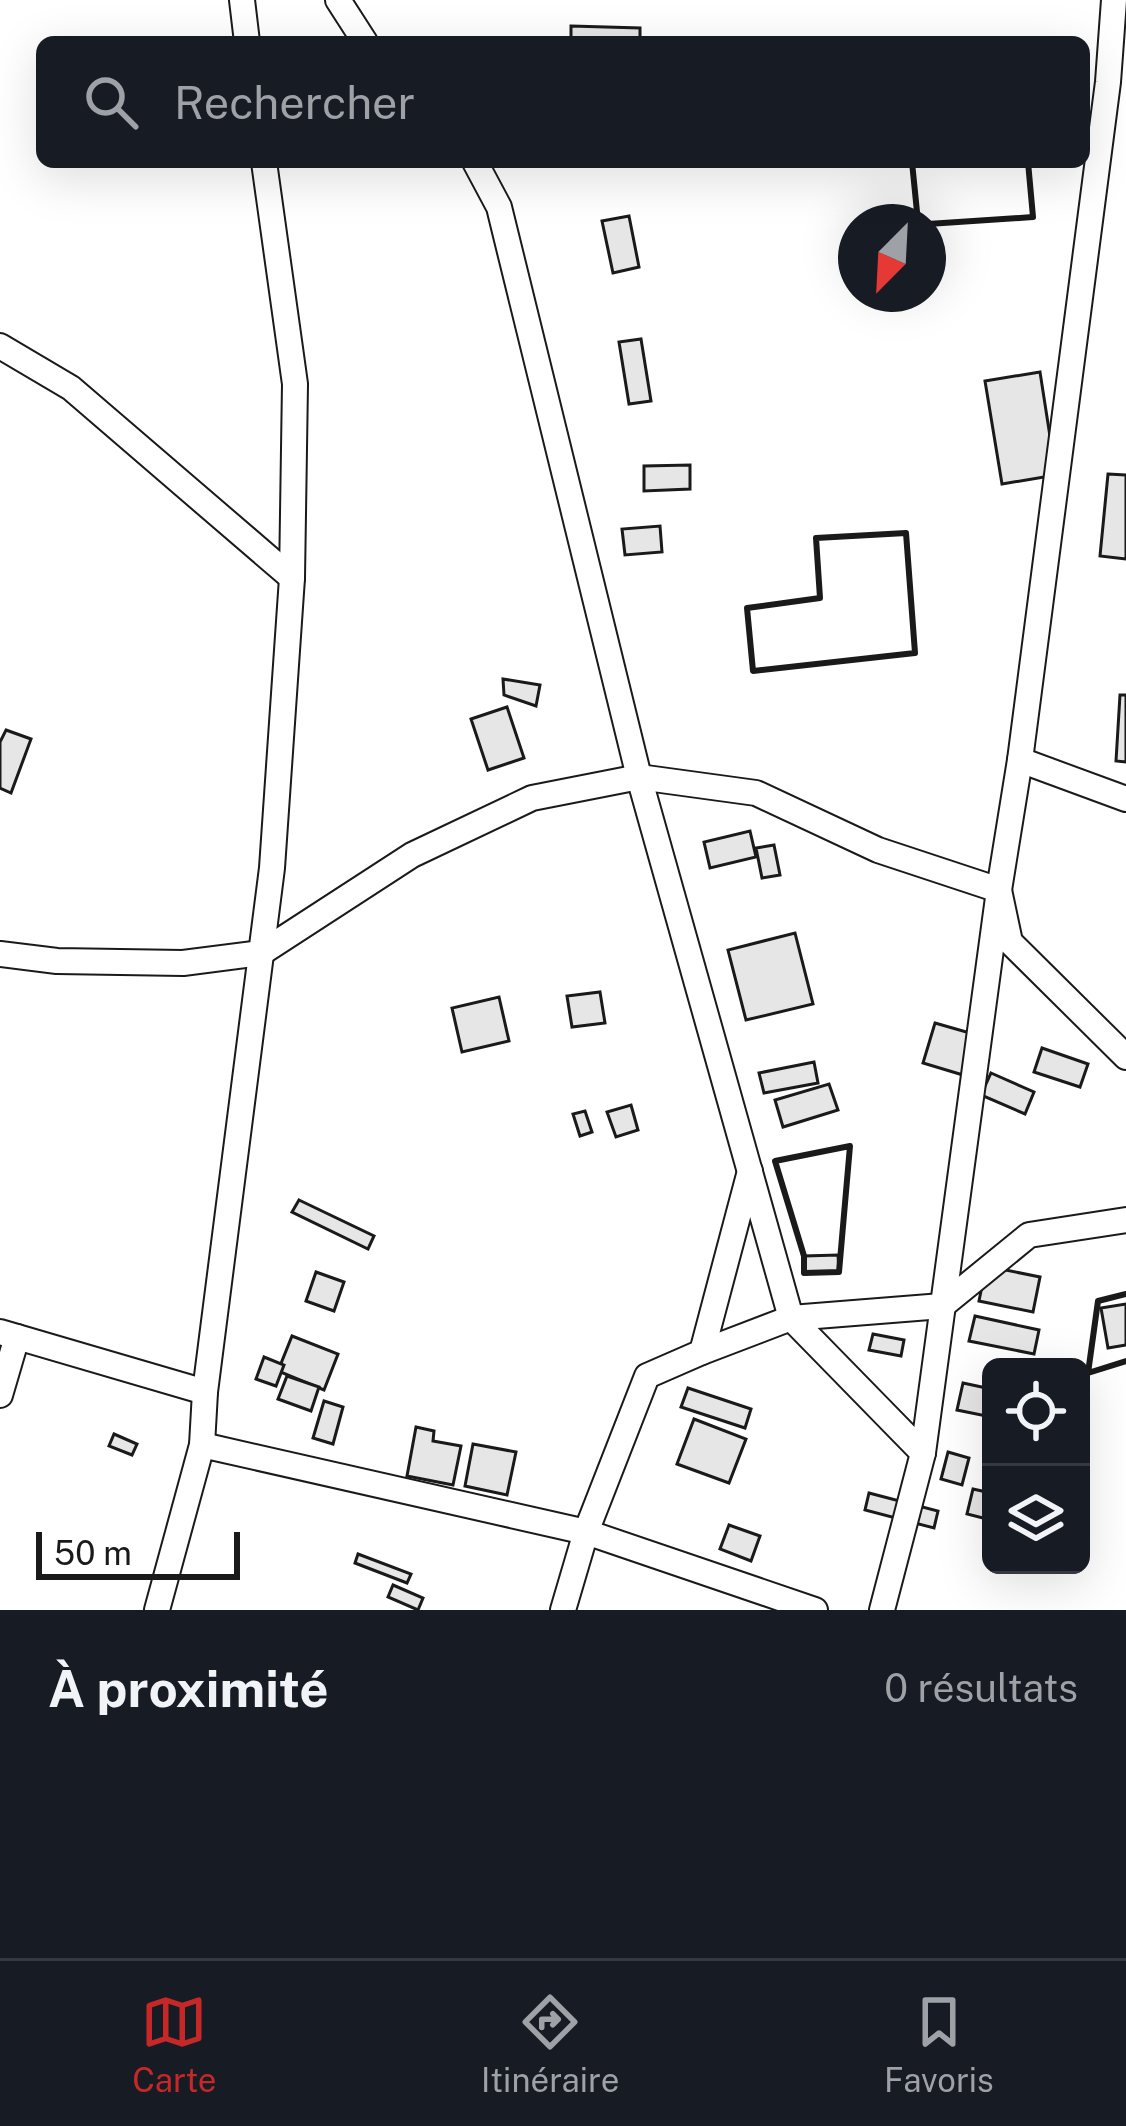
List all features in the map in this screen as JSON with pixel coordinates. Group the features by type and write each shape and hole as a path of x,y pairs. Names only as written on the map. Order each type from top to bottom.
{"street":[{"path":"242,0 246,36"},
{"path":"338,0 361,36"},
{"path":"882,1610 923,1454 1020,760 1108,82 1114,0"},
{"path":"158,1610 202,1445 272,868 292,578 295,384 265,168"},
{"path":"478,168 499,207 639,777 791,1318 923,1454"},
{"path":"0,346 71,388 292,578"},
{"path":"1020,760 1126,799"},
{"path":"0,954 57,961 183,963 261,953 412,855 532,798 639,777 757,793 878,850 999,890"},
{"path":"999,890 1010,942 1126,1057"},
{"path":"702,1352 751,1168"},
{"path":"563,1610 586,1532 647,1376 791,1318 943,1306 1029,1235 1126,1220"},
{"path":"0,1395 9,1334 205,1392"},
{"path":"202,1445 586,1532 815,1610"}],"building":[{"path":"571,26 640,28 640,36 571,36"},
{"path":"629,216 639,267 613,273 602,221"},
{"path":"641,339 651,401 629,404 619,342"},
{"path":"1040,372 1056,475 1002,484 985,381"},
{"path":"690,465 690,489 644,491 644,466"},
{"path":"1108,474 1126,475 1126,559 1100,556"},
{"path":"660,526 662,552 625,555 622,529"},
{"path":"503,679 540,685 536,706 504,695"},
{"path":"1120,695 1126,695 1126,762 1116,761"},
{"path":"507,707 524,758 488,770 471,719"},
{"path":"6,730 31,739 11,793 0,788 0,742"},
{"path":"750,831 756,857 710,868 704,842"},
{"path":"774,845 780,875 762,878 756,848"},
{"path":"795,933 813,1004 746,1020 728,950"},
{"path":"600,992 605,1023 572,1027 567,996"},
{"path":"499,997 509,1041 462,1052 452,1008"},
{"path":"935,1023 984,1037 973,1078 923,1063"},
{"path":"1042,1048 1088,1064 1080,1087 1034,1072"},
{"path":"814,1062 818,1083 764,1093 759,1073"},
{"path":"991,1073 1034,1092 1025,1114 981,1095"},
{"path":"829,1084 838,1110 783,1127 775,1100"},
{"path":"631,1105 638,1130 616,1137 607,1112"},
{"path":"585,1111 592,1132 580,1136 573,1114"},
{"path":"299,1200 374,1236 368,1249 292,1212"},
{"path":"838,1255 839,1272 804,1273 804,1256"},
{"path":"986,1266 1040,1277 1033,1312 979,1301"},
{"path":"316,1272 344,1282 334,1311 306,1301"},
{"path":"1126,1304 1126,1345 1108,1348 1101,1308"},
{"path":"975,1316 1039,1330 1034,1354 969,1341"},
{"path":"873,1334 904,1340 901,1356 869,1350"},
{"path":"292,1336 338,1354 324,1390 278,1371"},
{"path":"264,1357 284,1365 276,1386 256,1379"},
{"path":"287,1376 319,1387 311,1411 278,1399"},
{"path":"963,1383 982,1387 982,1415 957,1410"},
{"path":"688,1388 751,1409 745,1428 681,1407"},
{"path":"324,1401 343,1407 333,1444 313,1438"},
{"path":"694,1419 746,1439 729,1483 677,1464"},
{"path":"416,1427 434,1431 433,1441 461,1446 453,1485 407,1476"},
{"path":"114,1434 137,1444 132,1455 109,1446"},
{"path":"473,1444 516,1452 507,1495 465,1486"},
{"path":"948,1452 969,1458 962,1485 941,1479"},
{"path":"973,1489 982,1491 982,1518 967,1514"},
{"path":"869,1493 938,1511 934,1528 865,1510"},
{"path":"729,1525 760,1536 751,1561 720,1549"},
{"path":"358,1554 411,1574 407,1583 355,1563"},
{"path":"393,1585 423,1598 418,1610 388,1597"}],"wall":[{"path":"913,168 916,204"},
{"path":"946,223 1033,217 1029,168"},
{"path":"906,533 915,653 753,671 747,608 820,598 816,538 906,533"},
{"path":"850,1146 839,1272 804,1273 804,1256 775,1161 850,1146"},
{"path":"1126,1294 1098,1301 1088,1373 1126,1361"}]}
